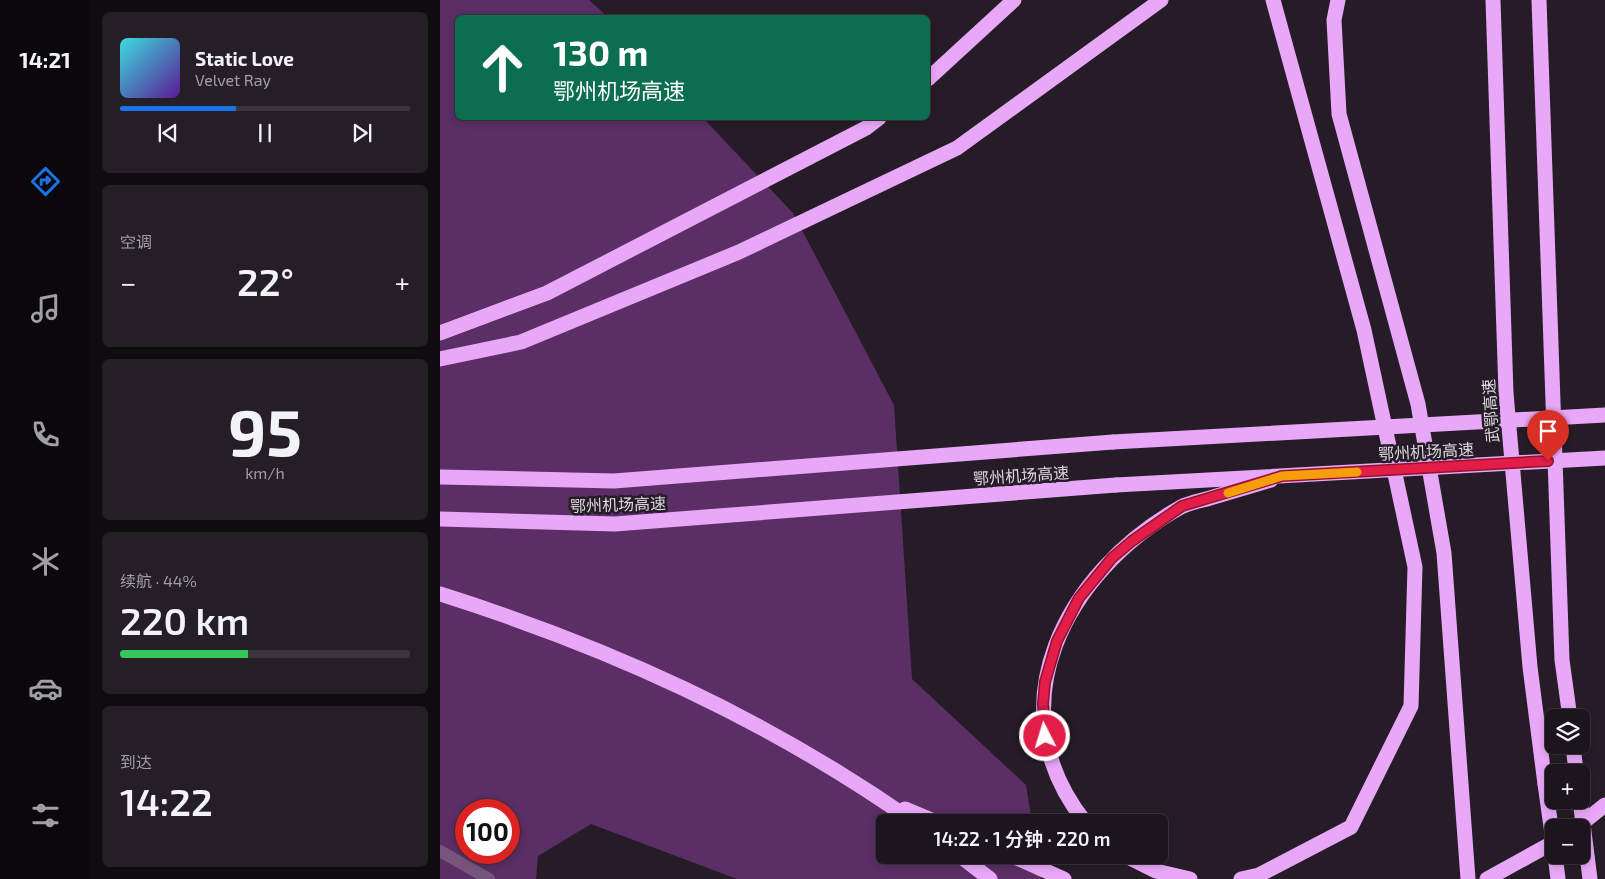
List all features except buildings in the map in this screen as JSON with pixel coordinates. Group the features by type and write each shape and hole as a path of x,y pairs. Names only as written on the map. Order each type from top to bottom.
{"highway":[{"path":"930,77 1014,0"},
{"path":"440,359 521,342 740,252 957,148 1161,0"},
{"path":"1241,879 1258,875 1351,827 1411,706 1414,567 1364,330 1273,0"},
{"path":"1338,0 1334,20 1339,114 1418,404 1444,553 1468,879"},
{"name":"武鄂高速","path":"1493,0 1506,393 1530,667 1550,819"},
{"path":"1539,0 1562,660 1569,709"},
{"path":"440,334 547,293 866,128 876,120"},
{"name":"鄂州机场高速","path":"440,477 614,481 1113,442 1605,415"},
{"name":"鄂州机场高速","path":"440,519 616,524 1116,485 1605,458"},
{"path":"1079,814 1061,788 1049,754 1043,725 1045,682 1052,654 1066,621 1079,598 1112,558 1132,541 1182,506 1282,476"},
{"path":"440,594 568,637 683,687 763,728 902,814"},
{"path":"879,798 917,814"},
{"path":"1587,819 1605,805"},
{"path":"1581,809 1590,879"},
{"path":"1487,879 1545,847"},
{"path":"970,864 990,879"},
{"path":"1030,864 1064,879"},
{"path":"1142,864 1156,871 1190,879"},
{"path":"1556,864 1558,879"}],"street":[{"path":"440,851 489,879"}],"shaded area":[{"path":"440,0 589,0 606,15 455,15 455,120 705,120 793,213 894,405 912,679 1026,785 1031,814 876,814 876,864 1038,864 1041,879 737,879 591,824 538,856 536,879 440,879"}],"slow traffic":[{"path":"1228,493 1282,476 1357,472"}],"route":[{"path":"1045,736 1043,704 1045,682 1050,661 1066,621 1079,598 1112,558 1132,541 1182,506 1282,476 1548,461"}]}
